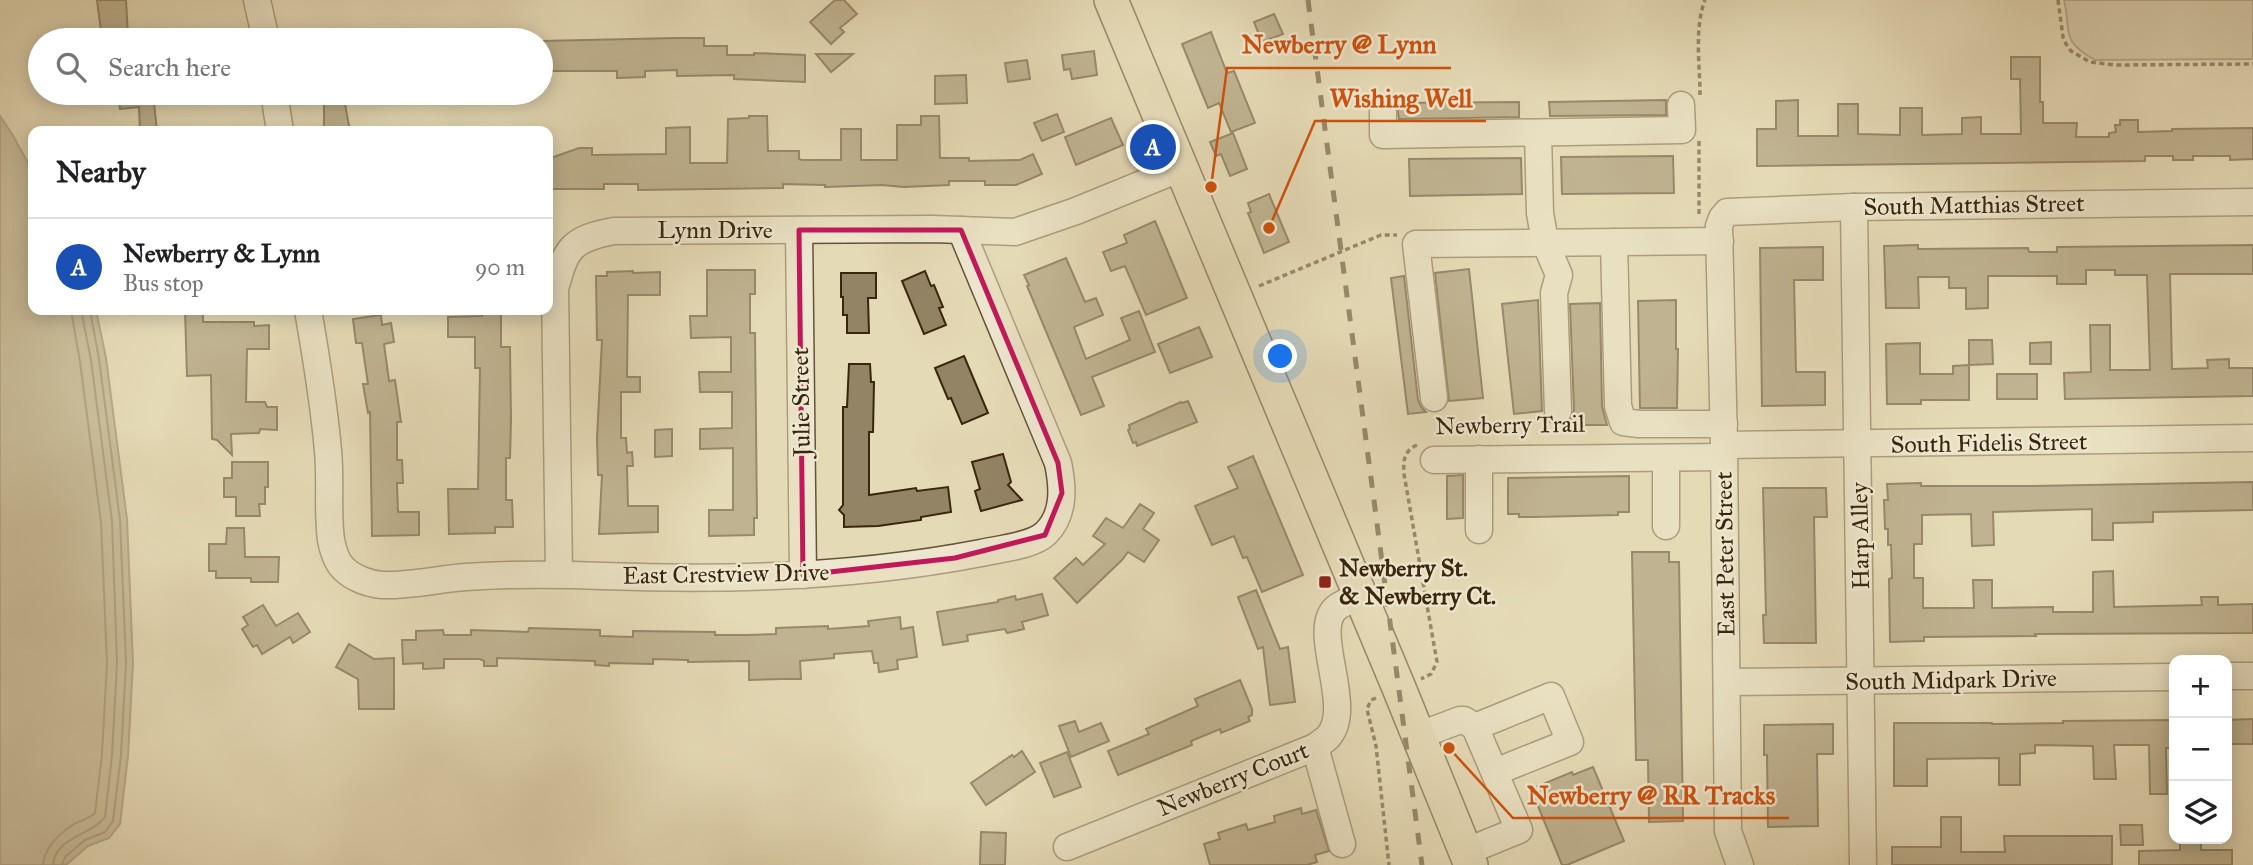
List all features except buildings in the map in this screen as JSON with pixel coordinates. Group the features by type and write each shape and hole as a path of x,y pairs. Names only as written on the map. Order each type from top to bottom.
{"main road":[{"path":"1111,0 1468,859"}],"street":[{"path":"257,0 263,28"},
{"path":"276,105 279,126"},
{"path":"1383,112 1383,135 1682,130 1681,105"},
{"path":"1538,133 1540,213 1545,242 1559,275 1554,293 1558,411"},
{"name":"Lynn Drive","path":"559,574 555,289 563,259 574,246 592,235 614,231 1015,232 1076,211 1181,168"},
{"name":"South Matthias Street","path":"1720,241 1719,226 1727,212 1854,207 2253,202"},
{"name":"Harp Alley","path":"1854,207 1863,865"},
{"name":"Julie Street","path":"799,230 803,575"},
{"name":"East Crestview Drive","path":"309,315 328,452 332,543 343,569 363,581 380,585 510,574 669,579 740,578 803,575 956,558 1021,545 1045,535 1056,519 1062,493 1058,463 961,230"},
{"path":"1434,398 1416,244 1720,241"},
{"name":"East Peter Street","path":"1720,241 1728,831 1740,865"},
{"path":"1614,242 1618,406 1623,422 1724,442"},
{"name":"South Fidelis Street","path":"1724,442 1858,445 2253,438"},
{"path":"1427,452 1479,459 1666,458 1724,442"},
{"path":"1666,458 1666,526"},
{"path":"1479,459 1479,530"},
{"name":"Newberry Court","path":"1067,847 1315,747 1329,736 1335,723 1336,702 1328,636 1329,618 1338,606 1359,596"},
{"path":"2232,676 2253,676"},
{"name":"South Midpark Drive","path":"1727,682 2169,677"},
{"path":"1475,727 1551,696 1570,742 1494,772"},
{"path":"1419,736 1460,720 1475,727 1519,830 1468,859"},
{"path":"1315,747 1342,844"}],"path":[{"path":"2058,0 2066,44 2071,51 2091,62 2115,65 2253,64"},
{"path":"1259,286 1381,235 1407,235"},
{"name":"Newberry Trail","path":"1389,865 1376,746 1367,709 1371,700 1427,677 1436,668 1404,474 1408,449 1427,452"}],"highlighted area":[{"path":"799,230 961,230 1058,463 1062,493 1045,535 955,558 803,575"}],"shaded area":[{"path":"2064,0 2253,0 2253,59 2095,60 2071,41"}],"water":[{"path":"0,116 28,163 28,315 97,315 106,358 127,519 133,663 128,756 120,824 109,838 88,846 66,865 0,865"}],"railway":[{"path":"1308,0 1422,865"}],"place":[{"name":"Newberry & Lynn","path":"1153,147"},
{"name":"Newberry @ Lynn","path":"1211,187"},
{"name":"Wishing Well","path":"1269,228"},
{"name":"Newberry St. & Newberry Ct.","path":"1325,582"},
{"name":"Newberry @ RR Tracks","path":"1449,748"}]}
